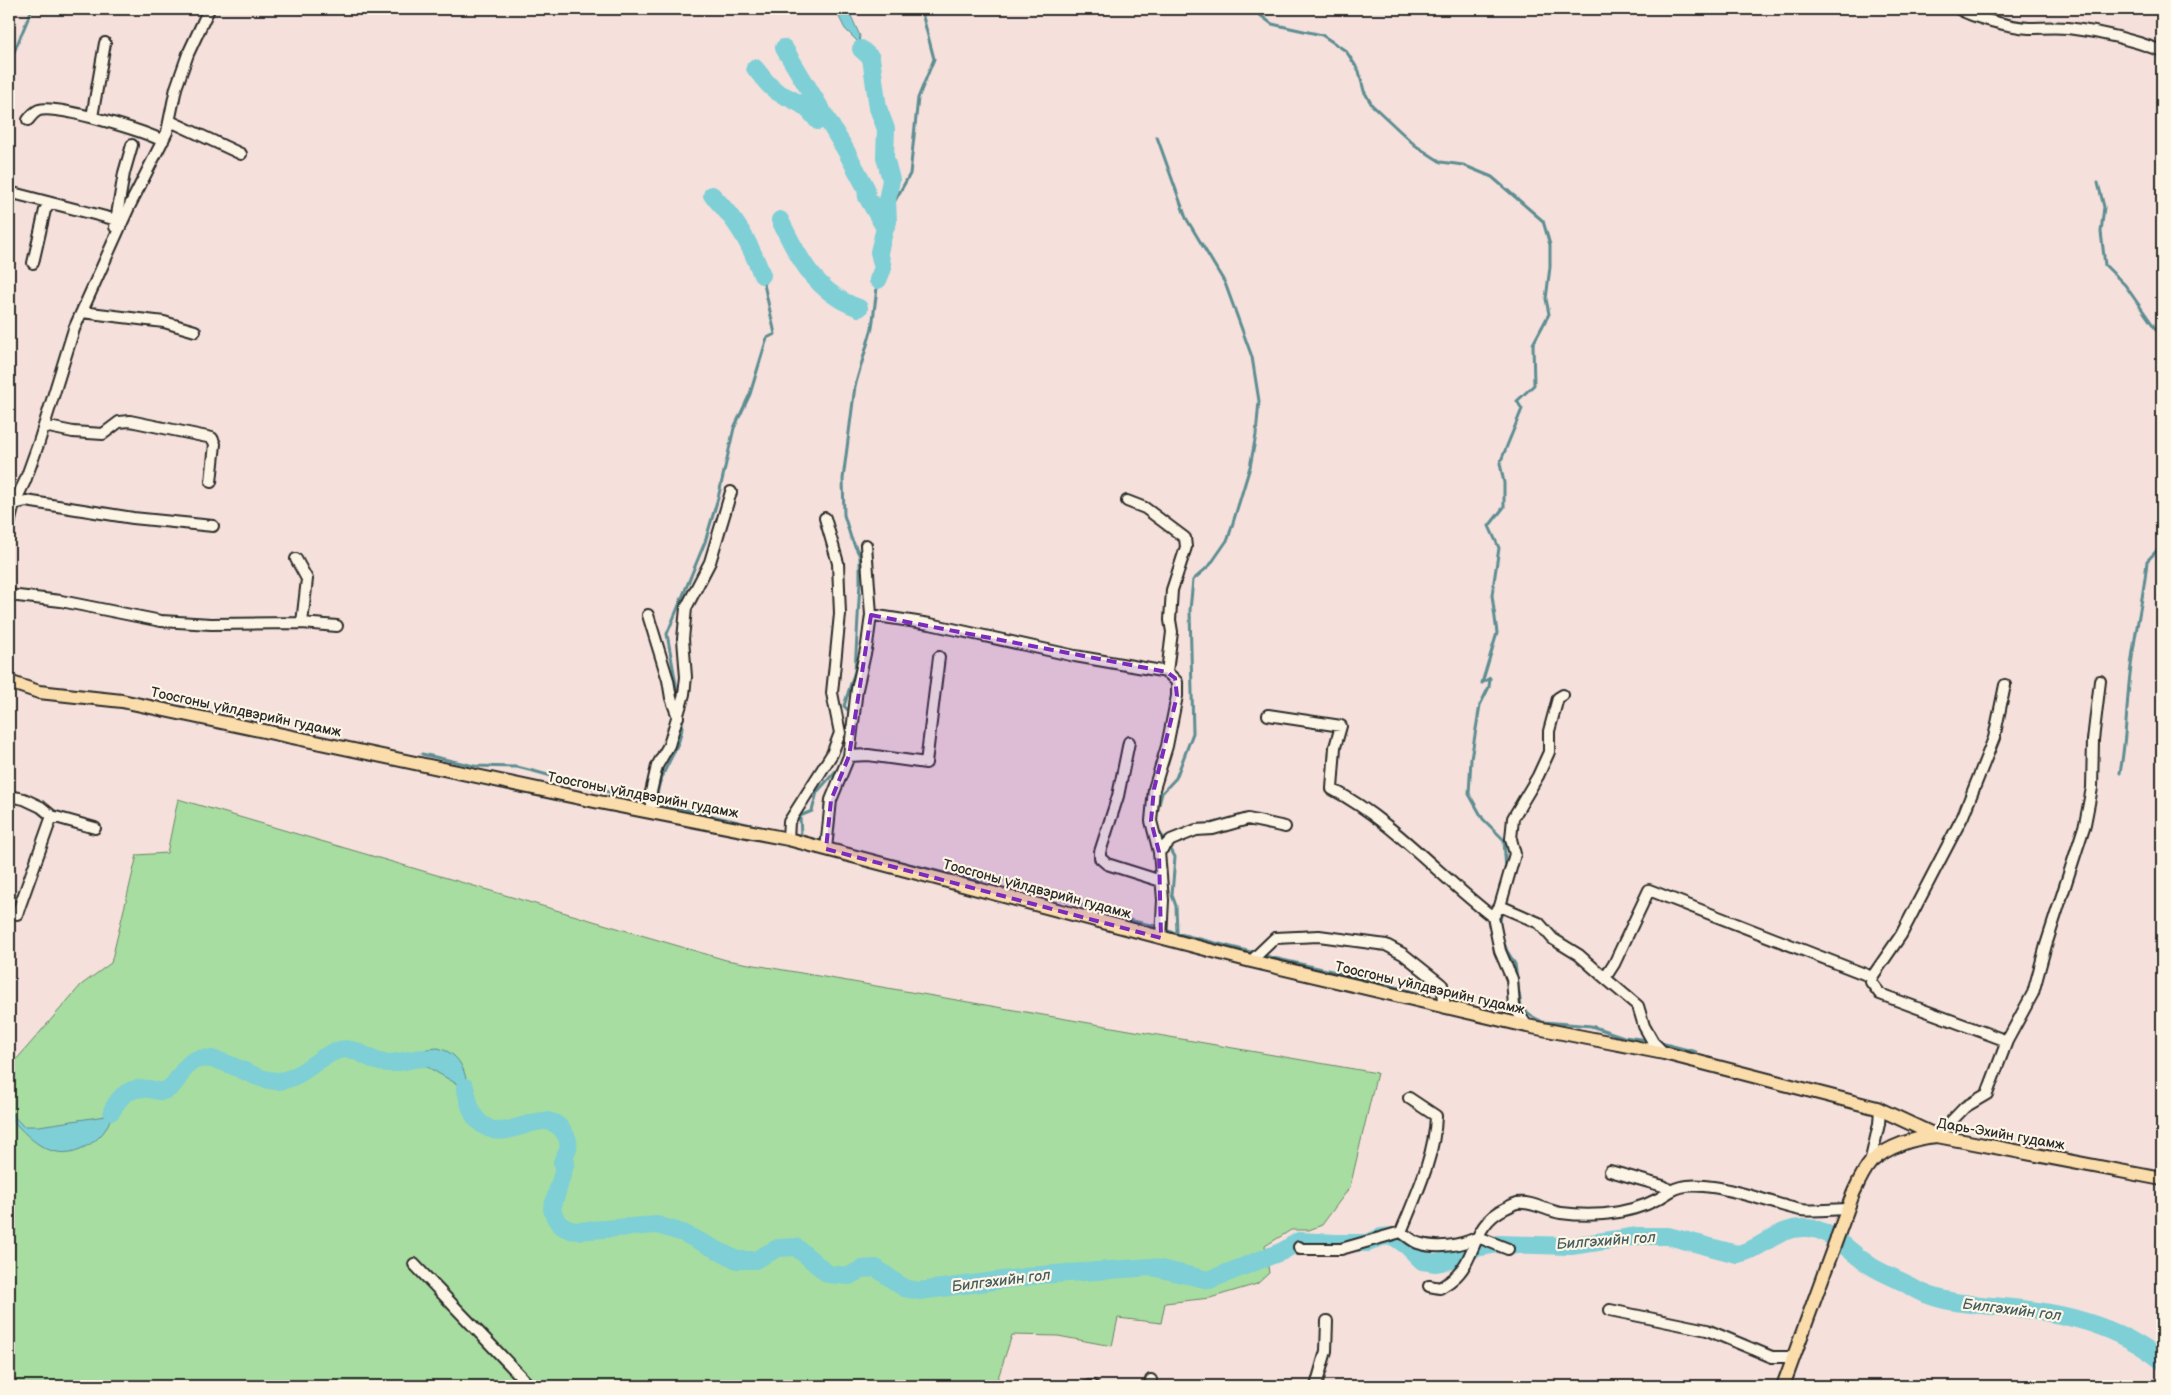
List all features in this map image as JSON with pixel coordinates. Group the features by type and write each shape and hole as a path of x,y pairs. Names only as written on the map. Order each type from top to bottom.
{"main road":[{"name":"Тоосгоны үйлдвэрийн гудамж","path":"9,682 38,692 122,701 788,839 1251,961 1527,1026 1664,1053 1880,1109 1937,1136"},
{"name":"Дарь-Эхийн гудамж","path":"1783,1386 1841,1225 1861,1176 1870,1163 1900,1144 1937,1136 2162,1179"}],"street":[{"path":"9,524 14,504 25,481 44,426 74,329 129,207 163,141 170,121 176,88 188,54 209,9"},
{"path":"1959,9 1969,16 2027,28 2066,28 2106,33 2131,39 2162,51"},
{"path":"92,117 106,44"},
{"path":"28,120 36,112 49,109 92,117 163,141"},
{"path":"170,121 241,154"},
{"path":"109,255 132,145"},
{"path":"9,192 117,220"},
{"path":"34,263 45,210 51,203"},
{"path":"82,312 164,322 195,331"},
{"path":"44,426 73,432 103,434 119,422 130,421 212,438 215,444 211,482"},
{"path":"651,812 651,792 657,766 669,745 678,717 686,677 682,639 686,608 710,562 731,492"},
{"path":"14,504 26,501 133,518 214,526"},
{"path":"1127,501 1145,508 1186,538 1186,547 1172,590 1170,620 1172,632 1167,672"},
{"path":"788,839 790,822 832,754 840,732 832,694 840,614 838,563 825,518"},
{"path":"826,849 831,800 849,756 857,689 867,645 871,615 866,545"},
{"path":"296,559 307,579 302,623"},
{"path":"9,595 61,602 161,622 211,624 302,623 337,626"},
{"path":"648,615 678,717"},
{"path":"871,615 930,624 1075,656 1167,672 1175,678 1178,686 1167,746 1154,789 1151,822 1159,852 1163,900 1161,938"},
{"path":"849,756 868,755 926,763 939,657"},
{"path":"1937,1136 1965,1106 1987,1094 2007,1041 2033,993 2084,824 2092,788 2093,740 2100,681"},
{"path":"2004,684 1994,738 1963,816 1901,935 1872,977 1871,982 1880,994 2007,1041"},
{"path":"1493,917 1500,906 1514,854 1512,839 1513,818 1538,776 1549,752 1549,731 1558,698 1563,695"},
{"path":"1268,715 1341,726 1336,747 1332,789 1349,798 1392,830 1463,894 1493,917 1500,951 1512,979 1514,1006 1527,1026"},
{"path":"1129,742 1120,787 1100,852 1100,858 1106,864 1161,881"},
{"path":"9,796 24,799 41,807 52,816 95,828"},
{"path":"17,914 52,816"},
{"path":"1159,852 1171,840 1196,830 1212,829 1248,819 1285,827"},
{"path":"1605,978 1614,964 1649,890 1872,977"},
{"path":"1500,906 1539,923 1553,938 1579,955 1638,1006 1644,1026 1653,1042 1664,1053"},
{"path":"1251,961 1275,938 1320,936 1386,945 1403,954 1442,986 1445,1007"},
{"path":"1401,1232 1424,1174 1436,1134 1436,1116 1409,1098"},
{"path":"1870,1163 1879,1124 1880,1109"},
{"path":"1610,1171 1663,1186 1671,1191"},
{"path":"1429,1286 1440,1288 1453,1279 1468,1257 1482,1227 1496,1213 1517,1203 1537,1206 1560,1213 1621,1213 1648,1204 1678,1186 1700,1186 1739,1193 1803,1210 1847,1209"},
{"path":"1401,1232 1416,1243 1429,1245 1460,1244 1476,1241 1508,1249"},
{"path":"1299,1247 1300,1249 1341,1249 1401,1232"},
{"path":"414,1264 530,1386"},
{"path":"1610,1310 1707,1330 1772,1357 1793,1358"},
{"path":"1316,1386 1326,1351 1326,1321"}],"highlighted area":[{"path":"871,615 1167,672 1175,678 1177,696 1154,789 1151,821 1159,852 1161,938 826,849 831,800 849,756"}],"green space":[{"path":"178,799 726,960 1377,1073 1350,1187 1322,1225 1309,1230 1291,1230 1265,1246 1269,1273 1257,1284 1210,1298 1165,1303 1161,1323 1118,1318 1112,1346 1058,1336 1012,1335 998,1378 992,1386 9,1386 9,1068 81,985 111,963 137,855 167,853"}],"water":[{"path":"835,9 848,9 860,36 859,43 845,29"},
{"path":"438,1048 448,1052 461,1064 472,1108 470,1109 464,1090 457,1084 417,1061 403,1063 403,1060 427,1049"},
{"path":"125,1091 126,1094 118,1101 108,1125 100,1136 87,1146 69,1152 49,1150 40,1145 23,1132 9,1116 9,1111 23,1126 39,1126 105,1116 111,1111 119,1097"}],"waterway":[{"path":"9,64 32,9"},
{"path":"888,213 910,174 918,98 934,59 921,9"},
{"path":"1252,9 1272,24 1322,35 1346,51 1359,71 1364,91 1372,105 1416,146 1441,162 1463,165 1492,177 1543,221 1550,245 1550,267 1546,299 1549,314 1533,344 1534,385 1517,401 1522,409 1500,463 1504,483 1504,507 1489,526 1499,548 1492,595 1497,633 1482,683 1490,678 1489,687 1480,705 1471,759 1469,794 1483,819 1504,840 1506,871"},
{"path":"784,48 845,149 866,188 867,197 885,228 879,252 883,268 878,280"},
{"path":"861,49 871,58 878,108 886,129 885,157 891,180 887,200 888,222 885,228"},
{"path":"755,68 775,90 803,105 818,121"},
{"path":"1156,816 1162,793 1176,778 1193,733 1190,610 1193,580 1210,565 1228,539 1250,467 1256,435 1259,401 1252,357 1225,283 1186,218 1157,137"},
{"path":"2098,183 2104,207 2101,232 2105,265 2125,285 2162,338"},
{"path":"712,195 742,232 762,275"},
{"path":"780,220 794,248 810,273 831,293 844,302 859,308"},
{"path":"679,701 667,634 705,542 718,498 734,428 750,394 767,338 775,334 762,275"},
{"path":"851,713 844,706 855,671 860,556 851,538 844,515 843,479 855,386 872,328 878,280"},
{"path":"2120,773 2131,666 2147,561 2162,545"},
{"path":"657,803 661,780 679,739 682,717"},
{"path":"422,754 474,766 517,767 601,790 768,829"},
{"path":"801,836 800,816 812,811 817,792 842,764"},
{"path":"1156,828 1166,841"},
{"path":"1169,846 1175,857 1172,895 1176,906 1177,933"},
{"path":"885,858 953,875 983,880 1008,880 1116,917 1159,927"},
{"path":"1499,928 1502,909"},
{"path":"1164,930 1255,953"},
{"path":"1502,938 1515,964 1521,1007 1541,1021"},
{"path":"1261,955 1367,979 1442,1000"},
{"path":"1533,1021 1591,1026 1624,1037 1649,1040"},
{"path":"1657,1042 1696,1052"},
{"name":"Билгэхийн гол","path":"112,1111 126,1093 136,1089 161,1091 168,1089 188,1065 199,1059 220,1061 259,1077 279,1081 295,1076 324,1057 345,1049 386,1063 425,1058"},
{"name":"Билгэхийн гол","path":"465,1087 474,1116 488,1128 498,1131 508,1130 539,1121 548,1121 557,1125 565,1134 568,1145 562,1162 566,1162 552,1209 555,1218 568,1229 577,1231 657,1225 683,1233 737,1260 755,1260 778,1248 796,1247 828,1274 849,1276 862,1269 876,1268 904,1288 919,1291 1040,1275 1152,1267 1209,1280 1283,1251 1299,1241 1368,1243 1381,1237 1393,1236 1407,1246 1422,1261 1436,1263 1452,1260 1476,1248 1498,1244 1571,1246 1638,1236 1668,1236 1737,1254 1755,1248 1787,1231 1796,1228 1807,1228 1816,1229 1833,1237 1875,1268 1931,1296 1961,1303 2046,1312 2087,1322 2126,1338 2162,1361"}]}
